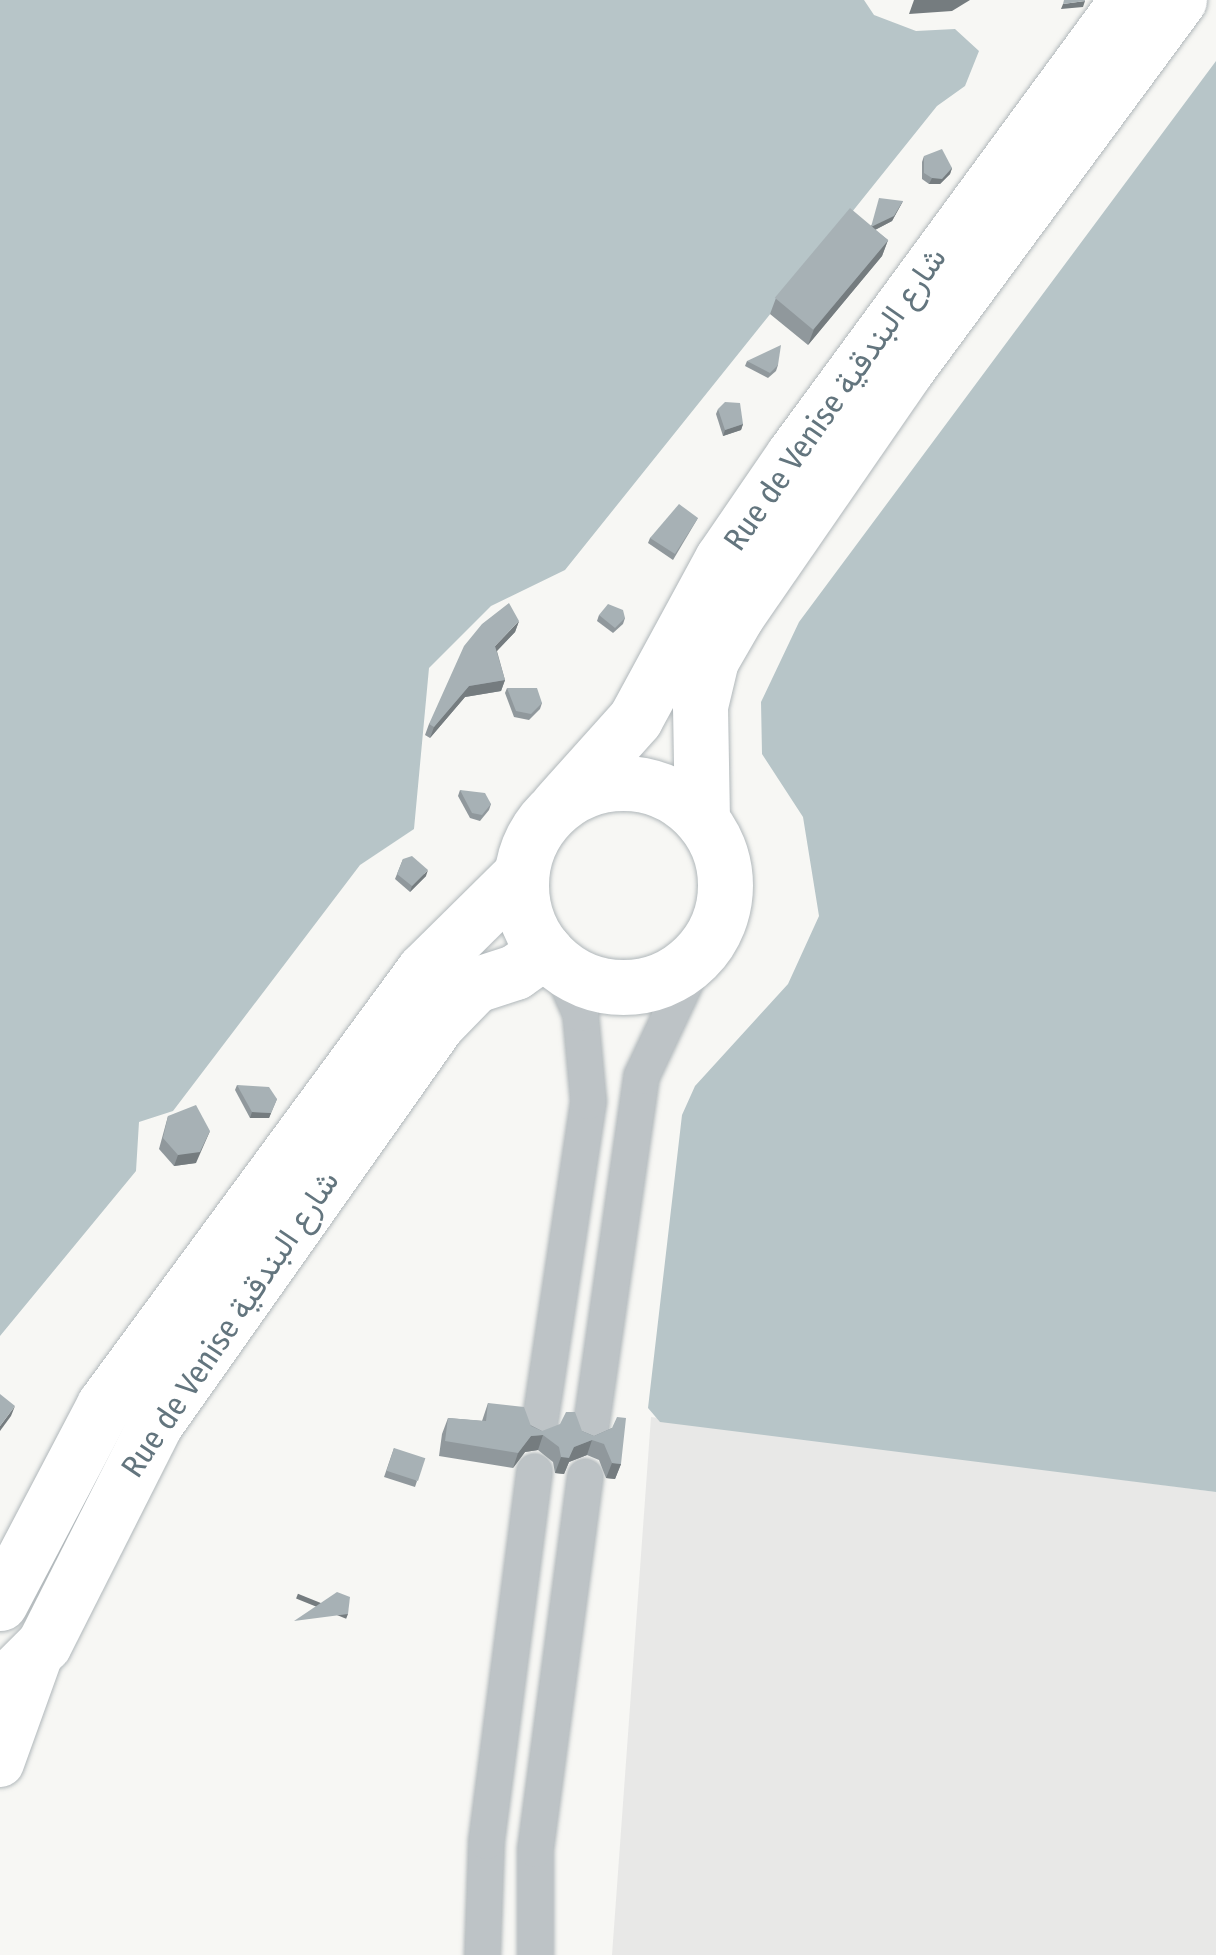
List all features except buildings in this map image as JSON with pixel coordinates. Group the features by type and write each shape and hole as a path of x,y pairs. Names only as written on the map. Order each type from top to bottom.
{"main road":[{"name":"Rue de Venise شارع البندقية","path":"557,806 635,719 722,560 794,454 1127,0"},
{"name":"Rue de Venise شارع البندقية","path":"702,820 700,706 711,660 737,615 906,370 1179,0"},
{"path":"616,782 648,786 702,820 725,875 724,903 699,953 656,981 631,986 604,985 552,958 521,903 520,875 526,848 557,806 616,782"},
{"name":"Rue de Venise شارع البندقية","path":"6,1580 104,1405 274,1170 424,970 520,875"},
{"name":"Rue de Venise شارع البندقية","path":"0,1764 44,1644 155,1424 438,1023 474,985 552,958"},
{"path":"0,1688 44,1644"}],"street":[{"path":"590,1430 641,1076 699,953"},
{"path":"538,1424 588,1100 580,1013 552,958"},
{"path":"482,1955 488,1827 534,1471"},
{"path":"535,1955 537,1833 585,1476"},
{"path":"488,1827 537,1833"}],"shaded area":[{"path":"0,0 864,0 874,15 916,31 955,29 979,51 965,86 937,106 565,570 491,606 429,668 414,829 360,865 173,1111 139,1122 136,1171 0,1336"},
{"path":"1216,61 1216,1492 660,1422 648,1408 682,1115 695,1086 788,984 819,916 803,817 762,754 761,702 799,622"},
{"path":"651,1417 1216,1492 1216,1955 612,1955"}]}
